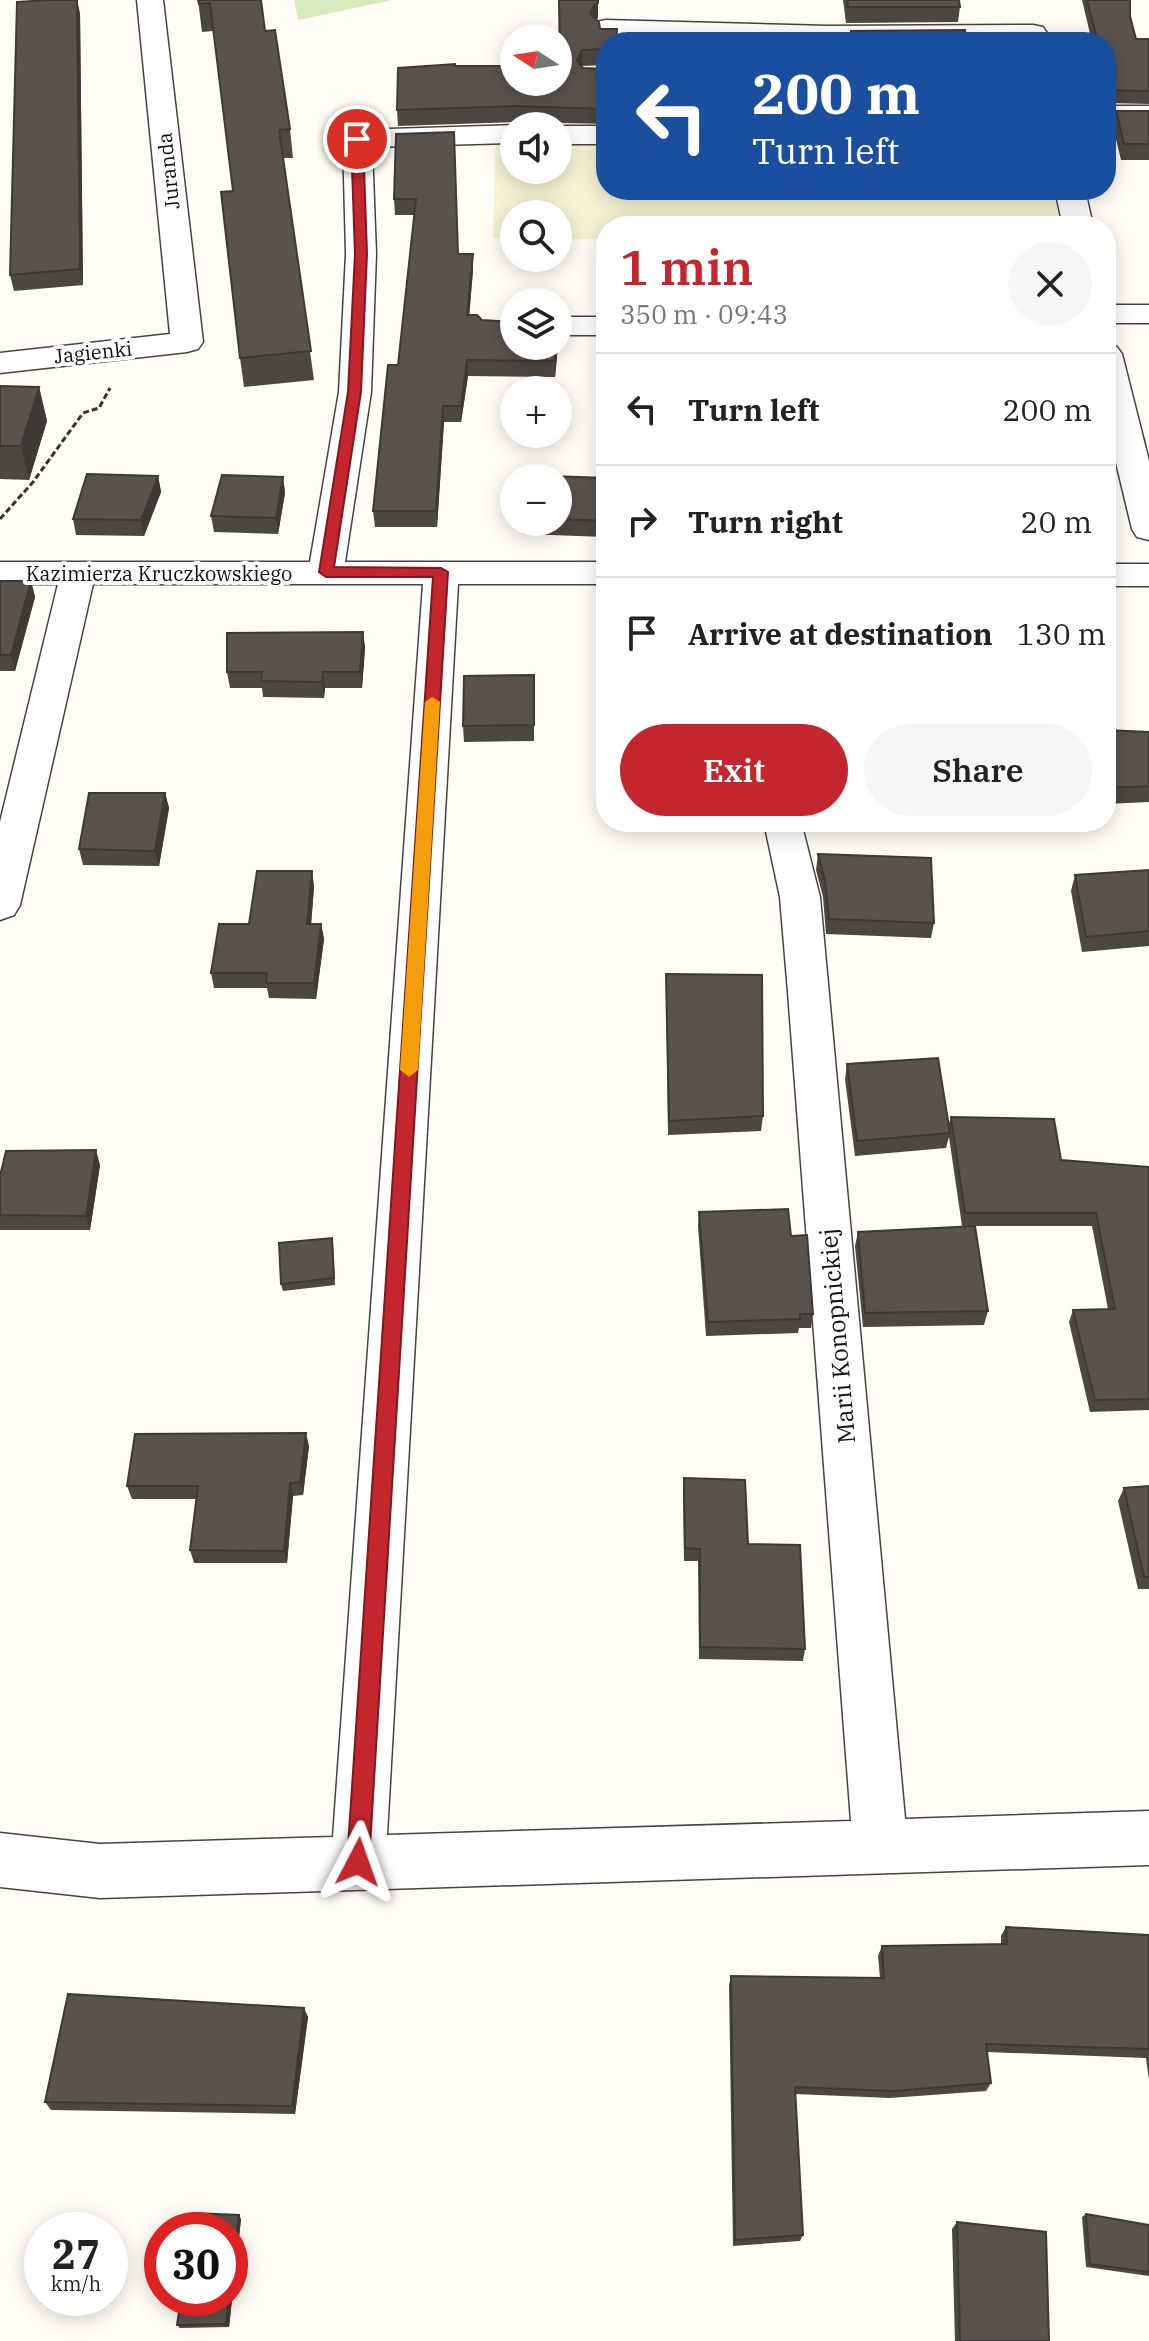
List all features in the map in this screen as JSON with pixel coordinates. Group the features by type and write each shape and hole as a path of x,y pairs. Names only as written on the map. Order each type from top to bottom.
{"street":[{"name":"Juranda","path":"150,0 187,342"},
{"path":"606,28 754,32"},
{"path":"910,32 1032,29"},
{"path":"1116,115 1149,115"},
{"path":"326,572 355,392 361,254 357,139 500,134"},
{"path":"572,135 596,135"},
{"path":"1116,314 1149,314"},
{"path":"572,326 596,326"},
{"name":"Jagienki","path":"0,363 187,342"},
{"path":"1116,395 1149,529"},
{"path":"358,1862 441,572"},
{"name":"Kazimierza Kruczkowskiego","path":"0,573 596,573"},
{"path":"0,905 78,573"},
{"path":"1116,575 1149,575"},
{"name":"Marii Konopnickiej","path":"785,832 800,897 809,992 880,1846"},
{"path":"0,1860 100,1871 1149,1838"}],"path":[{"path":"0,519 33,482 83,413 99,408 130,348"}],"shaded area":[{"path":"496,134 500,134 500,184 572,184 572,135 596,135 596,200 1072,200 1076,216 596,216 596,239 572,239 572,200 500,200 500,238 493,238"}],"green space":[{"path":"294,0 392,0 298,20"}],"building":[{"path":"77,0 80,269 10,275 17,2"},
{"path":"198,0 261,0 265,31 275,30 290,129 279,130 311,351 240,358 221,192 233,191 210,3 199,4"},
{"path":"559,0 598,0 590,14 599,22 600,29 617,29 617,32 596,32 596,49 582,50 577,61 583,68 596,69 596,109 514,106 397,110 398,68 500,66 500,96 572,96 572,24 559,24"},
{"path":"847,0 959,0 960,7 848,7"},
{"path":"1087,0 1130,0 1130,16 1136,39 1149,39 1149,91 1116,90 1116,32 1095,32"},
{"path":"965,30 965,32 851,32"},
{"path":"1116,111 1149,111 1149,144 1124,144"},
{"path":"454,132 458,254 473,254 467,315 500,321 500,360 555,360 555,361 467,360 461,406 443,406 436,511 373,511 388,365 398,365 416,199 394,199 396,134"},
{"path":"0,386 39,387 21,446 0,446"},
{"path":"87,474 158,476 141,520 73,519"},
{"path":"222,475 283,477 276,518 211,516"},
{"path":"572,477 596,478 596,521 572,520"},
{"path":"0,581 31,581 11,655 0,655"},
{"path":"363,632 360,672 323,672 322,682 261,681 262,672 227,672 227,633"},
{"path":"534,675 534,725 463,726 464,676"},
{"path":"1116,730 1149,732 1149,786 1116,788"},
{"path":"89,793 165,793 155,851 79,849"},
{"path":"818,854 931,858 934,923 829,919"},
{"path":"1149,870 1149,931 1086,937 1075,875"},
{"path":"257,871 312,871 307,924 321,924 314,983 266,983 267,973 211,973 219,924 249,924"},
{"path":"666,974 762,975 763,1116 669,1121"},
{"path":"938,1058 950,1133 857,1141 847,1064"},
{"path":"951,1117 1054,1119 1061,1160 1149,1167 1149,1399 1095,1400 1073,1310 1115,1309 1096,1213 965,1213"},
{"path":"96,1150 86,1216 0,1215 0,1176 6,1151"},
{"path":"788,1209 791,1236 807,1235 813,1314 800,1314 800,1319 708,1322 699,1212"},
{"path":"975,1226 988,1311 865,1313 858,1232"},
{"path":"332,1238 334,1278 281,1284 279,1243"},
{"path":"306,1433 300,1482 290,1483 284,1551 190,1550 198,1486 127,1486 135,1434"},
{"path":"684,1478 745,1480 748,1544 800,1545 805,1649 700,1647 700,1549 685,1548"},
{"path":"1149,1486 1149,1577 1144,1577 1124,1488"},
{"path":"1006,1927 1149,1935 1149,2049 986,2044 991,2083 893,2091 795,2087 803,2235 735,2240 731,1976 884,1978 882,1946 1007,1944"},
{"path":"68,1994 304,2008 292,2106 45,2102"},
{"path":"1086,2214 1149,2225 1149,2272 1090,2264"},
{"path":"957,2222 1046,2232 1049,2341 960,2341"},
{"path":"178,2316 227,2316 226,2324 177,2325"}],"slow traffic":[{"path":"409,1070 432,702"}],"route":[{"path":"357,139 361,254 355,392 326,572 441,572 358,1862"}]}
